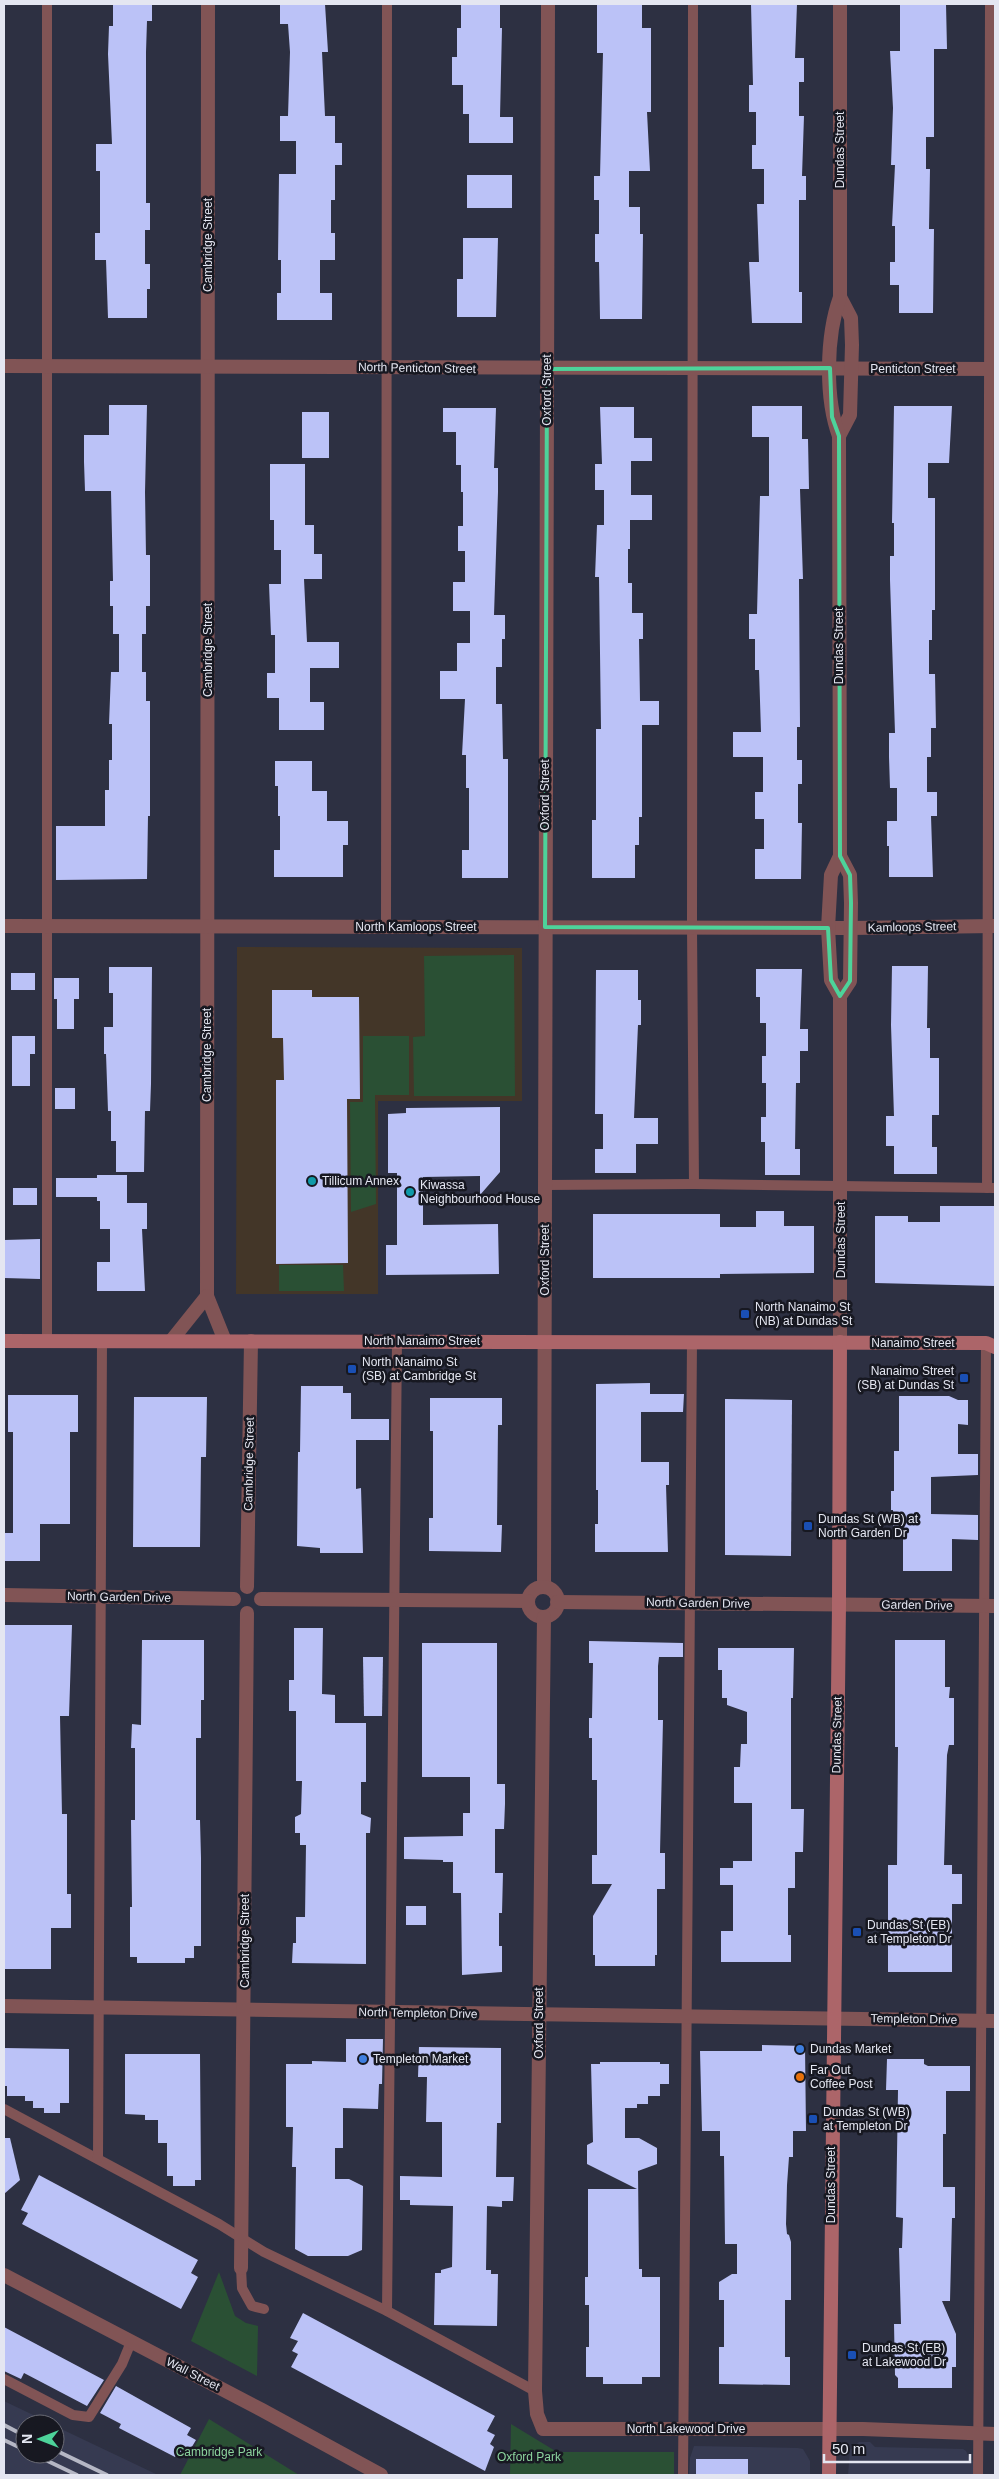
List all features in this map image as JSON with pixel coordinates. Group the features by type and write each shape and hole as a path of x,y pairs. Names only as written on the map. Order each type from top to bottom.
{"main road":[{"name":"North Nanaimo Street","path":"4,1341 840,1342"},
{"name":"Nanaimo Street","path":"840,1342 992,1343"},
{"name":"Dundas Street","path":"829,2475 839,1605 840,1342"}],"street":[{"name":"Cambridge Street","path":"208,4 207,1296 225,1341"},
{"name":"Oxford Street","path":"544,1587 548,4"},
{"name":"Dundas Street","path":"840,4 840,297 832,319 830,368 832,416 839,436 840,856 831,875 828,928 831,980 840,996 840,1342"},
{"name":"Dundas Street","path":"839,436 850,415 852,368 851,318 840,297"},
{"name":"North Penticton Street","path":"4,366 547,369 830,368"},
{"name":"Penticton Street","path":"830,368 992,370"},
{"name":"Dundas Street","path":"840,856 850,876 851,928 850,981 840,996"},
{"name":"North Kamloops Street","path":"4,926 828,928"},
{"name":"Kamloops Street","path":"828,928 992,926"},
{"path":"170,1341 207,1296"},
{"name":"Cambridge Street","path":"247,1586 251,1341"},
{"path":"247,1586 255,1589 261,1600 255,1611 247,1613 237,1607 234,1599 240,1589 247,1586"},
{"path":"544,1587 552,1590 558,1602 555,1610 544,1616 534,1614 528,1601 531,1593 544,1587"},
{"name":"North Garden Drive","path":"4,1595 234,1599"},
{"path":"261,1600 395,1599 528,1601"},
{"name":"North Garden Drive","path":"558,1602 839,1605"},
{"name":"Garden Drive","path":"839,1605 990,1606"},
{"name":"Cambridge Street","path":"241,2268 247,1613"},
{"name":"Oxford Street","path":"544,1616 535,2392 537,2414 544,2429"},
{"name":"North Templeton Drive","path":"4,2006 98,2009 833,2018"},
{"name":"Templeton Drive","path":"833,2018 988,2021"},
{"name":"Wall Street","path":"4,2275 262,2410 381,2475"},
{"name":"North Lakewood Drive","path":"544,2429 830,2429 995,2434"}],"lane":[{"path":"47,4 47,1341"},
{"path":"386,927 387,4"},
{"path":"693,4 692,927 694,1184"},
{"path":"545,1185 694,1184 991,1188 992,370 990,4"},
{"path":"98,2158 102,1341"},
{"path":"387,2310 397,1341"},
{"path":"683,2475 692,1342"},
{"path":"978,2475 988,2021 992,1343"},
{"path":"4,2109 98,2158 264,2252 387,2310 535,2392"},
{"path":"241,2268 242,2288 252,2306 264,2309"},
{"path":"4,2379 74,2415 89,2417 122,2364 131,2342"}],"highlighted area":[{"path":"830,368 832,417 839,436 840,856 850,875 851,903 850,981 840,996 831,980 828,928 545,927 547,369"}],"shaded area":[{"path":"237,947 522,948 522,1101 378,1101 378,1294 236,1294"},
{"path":"4,2401 31,2414 15,2414 15,2464 65,2464 65,2431 158,2475 4,2475"},
{"path":"859,2442 870,2442 875,2447 963,2449 970,2460 978,2461 978,2475 848,2475 850,2450"},
{"path":"694,2446 803,2449 810,2461 810,2475 689,2475 690,2458"}],"green space":[{"path":"514,955 515,1096 414,1096 413,1037 425,1036 424,956"},
{"path":"363,1036 409,1036 409,1095 375,1095 376,1204 351,1212 350,1102 363,1102"},
{"path":"279,1265 343,1265 344,1291 279,1291"},
{"path":"219,2272 235,2316 246,2323 258,2326 257,2376 191,2341"},
{"name":"Cambridge Park","path":"209,2419 299,2475 180,2475"},
{"name":"Oxford Park","path":"511,2424 557,2452 674,2452 674,2475 510,2475"}],"building":[{"path":"113,4 152,4 152,21 147,21 146,52 146,203 150,203 150,230 145,230 145,264 150,264 150,289 147,289 147,318 108,318 106,260 95,260 95,233 100,233 100,171 96,171 96,144 112,144 108,54 109,26 113,26"},
{"path":"280,4 325,4 328,52 322,52 325,116 335,116 335,143 342,143 342,165 335,165 335,200 331,200 331,233 335,233 335,260 320,260 320,293 332,293 332,320 277,320 277,293 281,293 281,260 278,260 279,174 296,174 296,141 280,141 280,116 288,116 290,52 288,24 280,24"},
{"path":"461,4 500,4 500,28 502,28 500,117 513,117 513,143 469,143 469,114 463,114 463,85 452,85 452,57 457,57 457,28 461,28"},
{"path":"597,4 642,4 642,28 651,28 651,112 647,112 650,171 629,171 629,207 640,207 640,234 643,234 642,319 600,319 599,262 595,262 595,234 599,234 599,200 594,200 594,176 600,176 603,53 597,53"},
{"path":"751,4 797,4 795,58 804,58 804,82 799,82 799,116 804,116 802,176 806,176 806,200 799,200 799,292 802,292 802,323 752,323 749,262 759,262 757,204 764,204 764,169 752,169 752,145 756,145 756,112 749,112 749,85 753,85"},
{"path":"900,4 946,4 947,49 934,49 934,137 926,137 926,169 930,169 929,229 934,229 933,313 899,313 899,285 890,285 890,262 895,262 895,226 892,226 895,165 891,165 893,108 890,51 900,51"},
{"path":"467,175 512,175 512,208 467,208"},
{"path":"463,238 498,238 496,317 457,317 457,279 463,279"},
{"path":"109,405 147,405 145,492 146,555 150,555 150,606 146,606 146,634 142,634 142,672 146,672 146,701 150,701 150,816 148,816 147,879 56,880 56,826 105,826 105,790 109,790 109,760 112,760 112,724 109,724 111,672 119,672 119,634 113,634 113,606 110,606 110,581 113,581 111,491 85,491 84,435 109,435"},
{"path":"752,406 802,406 802,439 808,439 809,489 800,489 803,579 799,579 800,727 797,727 797,760 802,760 802,784 798,784 798,823 802,823 801,879 755,879 755,849 764,849 764,819 755,819 755,792 763,792 763,757 733,757 733,732 761,732 759,670 755,670 755,639 749,639 749,614 757,614 760,496 769,496 769,437 752,437"},
{"path":"894,406 952,406 949,463 928,463 928,498 935,498 935,610 932,610 932,640 929,640 929,674 935,674 936,728 931,728 931,757 927,757 927,792 937,792 937,816 931,816 933,877 889,877 887,821 897,821 897,788 890,788 889,757 889,733 895,733 890,580 890,556 894,556 894,523 892,523"},
{"path":"600,407 634,407 634,438 652,438 652,461 631,461 631,495 652,495 652,520 630,520 630,549 628,549 628,583 632,583 632,613 643,613 643,639 639,639 640,701 659,701 659,725 642,725 642,817 639,817 639,845 635,845 635,878 592,878 592,820 596,820 596,729 601,729 599,577 595,577 597,525 604,525 604,490 595,490 595,464 602,464"},
{"path":"443,408 496,408 494,468 498,468 498,492 494,615 505,615 505,639 502,639 502,667 496,667 496,704 502,704 503,759 508,759 508,878 462,878 462,850 469,850 469,788 466,788 466,755 462,755 465,699 440,699 440,671 457,671 457,643 470,643 470,611 453,611 453,582 465,582 465,551 458,551 458,526 463,526 463,492 461,492 461,465 456,465 456,432 443,432"},
{"path":"302,412 329,412 329,458 302,458"},
{"path":"270,464 305,464 305,525 314,525 314,554 322,554 322,579 304,579 307,642 339,642 339,668 310,668 310,702 324,702 324,730 279,730 279,698 267,698 267,673 275,673 275,635 271,635 269,584 281,584 281,550 274,550 274,520 270,520"},
{"path":"275,761 312,761 312,791 327,791 327,821 348,821 348,845 343,845 343,877 274,877 274,850 280,850 280,816 278,816 278,786 275,786"},
{"path":"892,966 928,966 927,1028 930,1028 930,1058 939,1058 939,1115 932,1115 932,1147 937,1147 937,1174 894,1174 894,1146 886,1146 886,1116 894,1116 891,1025"},
{"path":"109,967 152,967 150,1111 145,1111 144,1172 116,1172 116,1141 111,1141 111,1111 108,1111 106,1054 104,1054 104,1027 113,1027 113,993 109,993"},
{"path":"756,969 802,969 800,1029 808,1029 808,1051 800,1051 800,1083 796,1083 795,1149 800,1149 800,1175 765,1175 765,1142 761,1142 761,1117 766,1117 766,1083 762,1083 762,1056 766,1056 766,1023 760,1023 760,997 756,997"},
{"path":"596,970 638,970 638,1000 641,1000 641,1025 638,1025 634,1118 658,1118 658,1144 636,1144 636,1173 595,1173 595,1149 603,1149 603,1114 595,1114"},
{"path":"11,973 35,973 35,990 11,990"},
{"path":"54,978 79,978 79,999 74,999 74,1029 57,1029 57,999 54,999"},
{"name":"Tillicum Annex","path":"272,990 312,990 312,997 359,997 360,1099 347,1099 348,1263 276,1264 276,1080 284,1080 283,1038 272,1038"},
{"path":"12,1036 35,1036 35,1054 30,1054 30,1086 12,1086"},
{"path":"55,1088 75,1088 75,1109 55,1109"},
{"name":"Kiwassa Neighbourhood House","path":"500,1107 500,1172 480,1195 480,1176 423,1177 423,1225 498,1224 499,1274 386,1275 386,1245 397,1245 397,1173 388,1173 388,1114 406,1113 406,1108"},
{"path":"97,1175 127,1175 127,1203 147,1203 147,1229 142,1229 145,1291 97,1291 97,1262 110,1262 110,1229 100,1229 100,1201 97,1201 97,1197 56,1197 56,1178 97,1178"},
{"path":"13,1188 37,1188 37,1205 13,1205"},
{"path":"940,1206 995,1206 995,1286 875,1283 875,1216 908,1216 908,1222 940,1222"},
{"path":"756,1211 784,1211 784,1226 814,1226 814,1273 720,1274 720,1278 593,1278 593,1214 720,1214 720,1227 756,1227"},
{"path":"40,1239 40,1279 4,1278 4,1240"},
{"path":"650,1383 650,1394 684,1394 683,1412 641,1412 641,1462 669,1462 669,1485 666,1485 668,1552 595,1552 595,1524 598,1524 598,1490 596,1490 596,1384"},
{"path":"301,1386 343,1386 343,1393 351,1393 351,1419 389,1419 389,1440 356,1440 356,1489 361,1488 363,1553 320,1553 320,1548 297,1546"},
{"path":"8,1395 78,1395 78,1432 70,1432 70,1524 40,1524 40,1561 4,1561 4,1533 13,1533 13,1432 8,1432"},
{"path":"899,1396 949,1396 958,1400 968,1400 968,1425 958,1424 958,1454 978,1454 978,1475 931,1477 931,1514 978,1515 978,1540 952,1539 952,1571 903,1571 903,1537 893,1537 893,1510 891,1510 891,1491 894,1491 894,1451 899,1451"},
{"path":"134,1397 207,1397 206,1457 201,1457 200,1547 133,1547"},
{"path":"430,1398 502,1398 502,1425 498,1425 497,1525 502,1525 501,1552 429,1551 429,1518 433,1518 433,1431 430,1431"},
{"path":"725,1399 792,1400 791,1556 725,1555"},
{"path":"4,1625 72,1625 69,1716 60,1716 62,1814 67,1814 67,1894 71,1894 71,1928 51,1928 51,1969 4,1969"},
{"path":"294,1628 323,1628 322,1694 335,1695 335,1723 366,1723 366,1782 361,1782 361,1814 371,1818 370,1833 366,1833 366,1964 292,1963 293,1943 296,1943 296,1917 305,1917 306,1845 300,1845 300,1833 295,1833 295,1817 301,1814 302,1781 296,1781 296,1711 289,1711 289,1680 294,1680"},
{"path":"142,1640 204,1640 204,1700 201,1700 201,1738 196,1738 196,1820 200,1820 201,1858 201,1946 194,1946 194,1958 185,1958 185,1963 137,1963 137,1957 130,1957 130,1907 132,1907 131,1820 135,1820 135,1748 131,1748 132,1724 141,1725"},
{"path":"895,1640 945,1640 945,1687 950,1687 949,1698 954,1698 954,1745 949,1745 947,1755 944,1865 952,1865 952,1874 962,1874 962,1904 952,1904 952,1972 888,1972 888,1865 897,1865 898,1747 895,1747"},
{"path":"589,1641 683,1643 683,1657 659,1657 658,1666 658,1720 663,1720 660,1853 665,1853 665,1889 657,1889 657,1955 655,1955 655,1966 595,1966 595,1955 593,1955 593,1916 612,1884 592,1884 592,1855 597,1855 597,1780 592,1780 592,1738 589,1738 589,1718 592,1718 593,1663 589,1663"},
{"path":"422,1643 497,1643 497,1784 505,1784 504,1829 495,1829 495,1873 503,1873 502,1913 499,1913 499,1946 502,1946 502,1972 462,1975 461,1893 453,1893 453,1862 404,1859 404,1837 463,1836 463,1813 470,1813 470,1777 422,1777"},
{"path":"718,1648 794,1648 793,1698 791,1698 791,1809 804,1809 803,1852 795,1852 795,1888 788,1888 788,1935 791,1935 791,1962 721,1962 721,1931 733,1931 733,1885 720,1885 720,1868 733,1868 733,1861 752,1861 752,1803 734,1803 734,1767 740,1767 741,1744 747,1744 747,1712 727,1705 727,1698 722,1698 722,1670 718,1670"},
{"path":"363,1657 383,1657 382,1716 364,1716"},
{"path":"406,1906 426,1906 426,1925 406,1925"},
{"path":"346,2039 383,2039 382,2084 379,2084 378,2109 343,2108 343,2148 335,2148 335,2179 349,2179 363,2186 362,2250 348,2256 308,2256 295,2249 296,2167 292,2167 293,2127 286,2127 286,2064 312,2064 312,2061 346,2062"},
{"path":"762,2045 805,2046 806,2131 793,2131 793,2157 789,2157 787,2185 786,2224 787,2234 791,2242 791,2300 785,2300 785,2357 790,2357 790,2385 719,2384 719,2347 724,2347 724,2300 719,2300 719,2282 732,2274 737,2274 737,2244 725,2244 724,2156 720,2156 720,2131 702,2131 700,2051 762,2051"},
{"path":"419,2047 501,2048 501,2123 497,2123 496,2177 514,2177 513,2201 502,2201 502,2207 487,2206 486,2270 491,2270 491,2274 498,2274 497,2326 434,2325 435,2273 441,2273 441,2270 452,2267 453,2206 410,2205 410,2200 400,2200 400,2176 442,2177 442,2122 426,2122 427,2077 418,2077"},
{"path":"4,2048 69,2049 69,2103 60,2103 60,2113 44,2113 44,2108 33,2108 33,2101 25,2101 25,2096 7,2096 7,2086 4,2086"},
{"path":"125,2054 200,2054 201,2180 195,2180 195,2186 173,2186 173,2176 167,2176 167,2143 158,2143 158,2120 145,2120 145,2115 125,2114"},
{"path":"887,2059 924,2059 924,2064 928,2066 970,2066 970,2091 946,2091 946,2134 943,2134 943,2187 955,2187 955,2218 952,2218 950,2301 942,2301 956,2334 956,2367 952,2367 952,2388 898,2388 898,2378 895,2375 894,2324 901,2324 899,2248 902,2248 903,2218 896,2217 898,2090 886,2090"},
{"path":"600,2062 660,2062 660,2064 669,2064 669,2084 660,2084 660,2096 648,2096 648,2104 637,2104 637,2108 625,2108 625,2138 639,2138 657,2148 657,2164 638,2171 639,2269 642,2269 642,2277 660,2277 660,2377 642,2377 642,2384 603,2384 603,2377 586,2377 586,2347 589,2347 589,2305 585,2305 585,2277 588,2277 588,2189 637,2189 587,2164 587,2145 593,2142 591,2064 600,2064"},
{"path":"4,2138 10,2138 20,2180 4,2194"},
{"path":"39,2175 198,2260 191,2273 198,2277 181,2309 22,2224 28,2213 21,2210"},
{"path":"303,2313 495,2416 487,2431 495,2435 490,2444 494,2447 485,2471 291,2367 298,2354 292,2351 298,2341 290,2338"},
{"path":"4,2327 104,2380 87,2406 24,2373 21,2379 4,2371"},
{"path":"116,2386 191,2428 187,2435 196,2440 187,2455 179,2451 175,2457 119,2428 121,2424 100,2413"},
{"path":"696,2459 748,2459 748,2475 696,2475"}],"railway":[{"path":"4,2425 15,2431"},
{"path":"4,2440 15,2445"},
{"path":"65,2455 107,2475"},
{"path":"54,2464 77,2475"}],"place":[{"name":"Tillicum Annex","path":"312,1181"},
{"name":"Kiwassa Neighbourhood House","path":"410,1192"},
{"name":"North Nanaimo St (NB) at Dundas St","path":"745,1314"},
{"name":"North Nanaimo St (SB) at Cambridge St","path":"352,1369"},
{"name":"Nanaimo Street (SB) at Dundas St","path":"964,1378"},
{"name":"Dundas St (WB) at North Garden Dr","path":"808,1526"},
{"name":"Dundas St (EB) at Templeton Dr","path":"857,1932"},
{"name":"Dundas Market","path":"800,2049"},
{"name":"Templeton Market","path":"363,2059"},
{"name":"Far Out Coffee Post","path":"800,2077"},
{"name":"Dundas St (WB) at Templeton Dr","path":"813,2119"},
{"name":"Dundas St (EB) at Lakewood Dr","path":"852,2355"}]}
